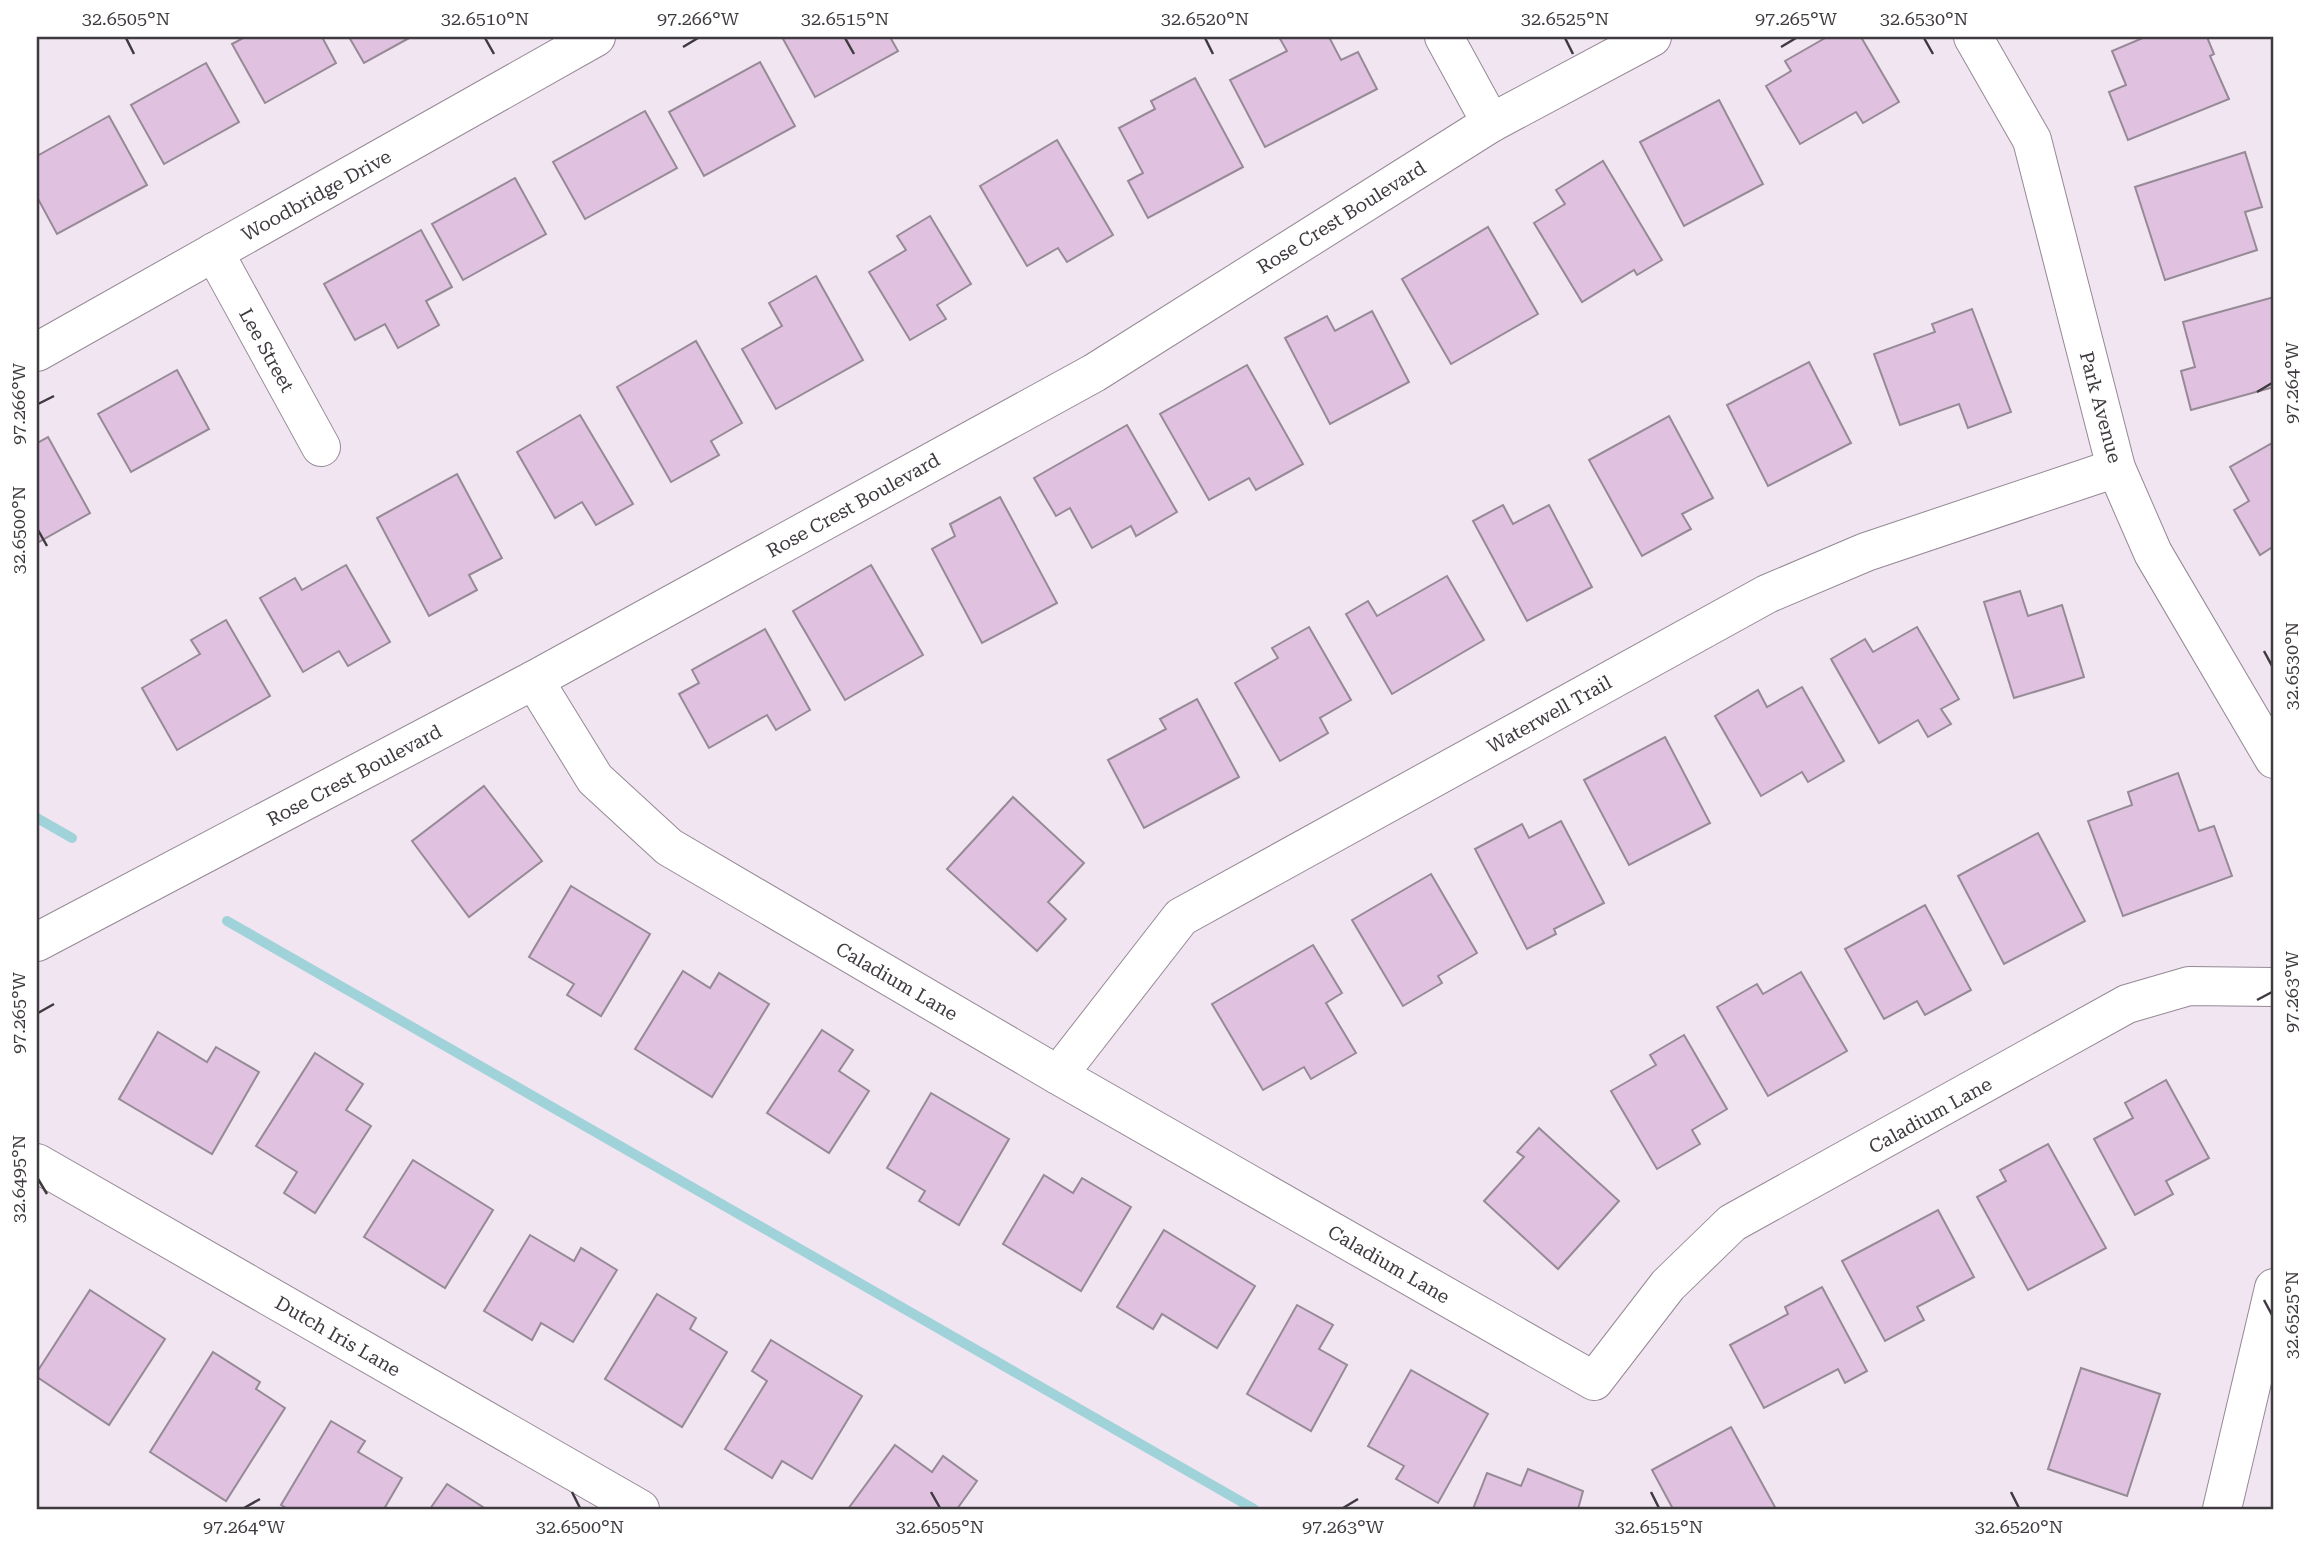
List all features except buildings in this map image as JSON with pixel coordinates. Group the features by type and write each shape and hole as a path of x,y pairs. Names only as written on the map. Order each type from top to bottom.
{"street":[{"name":"Woodbridge Drive","path":"37,352 596,37"},
{"path":"1444,37 1491,123"},
{"name":"Rose Crest Boulevard","path":"37,942 534,680 1094,373 1491,123 1652,37"},
{"name":"Park Avenue","path":"1973,37 2032,140 2116,468 2152,553 2274,759"},
{"name":"Lee Street","path":"214,252 321,447"},
{"name":"Waterwell Trail","path":"1058,1075 1181,917 1767,594 1866,552 2116,468"},
{"name":"Caladium Lane","path":"534,680 595,779 669,847 1058,1075 1594,1381 1668,1285 1732,1223 2127,1004 2189,986 2274,987"},
{"name":"Dutch Iris Lane","path":"37,1163 640,1509"},
{"path":"2222,1509 2274,1288"}],"waterway":[{"path":"37,818 72,838"},
{"path":"227,921 1254,1509"}]}
